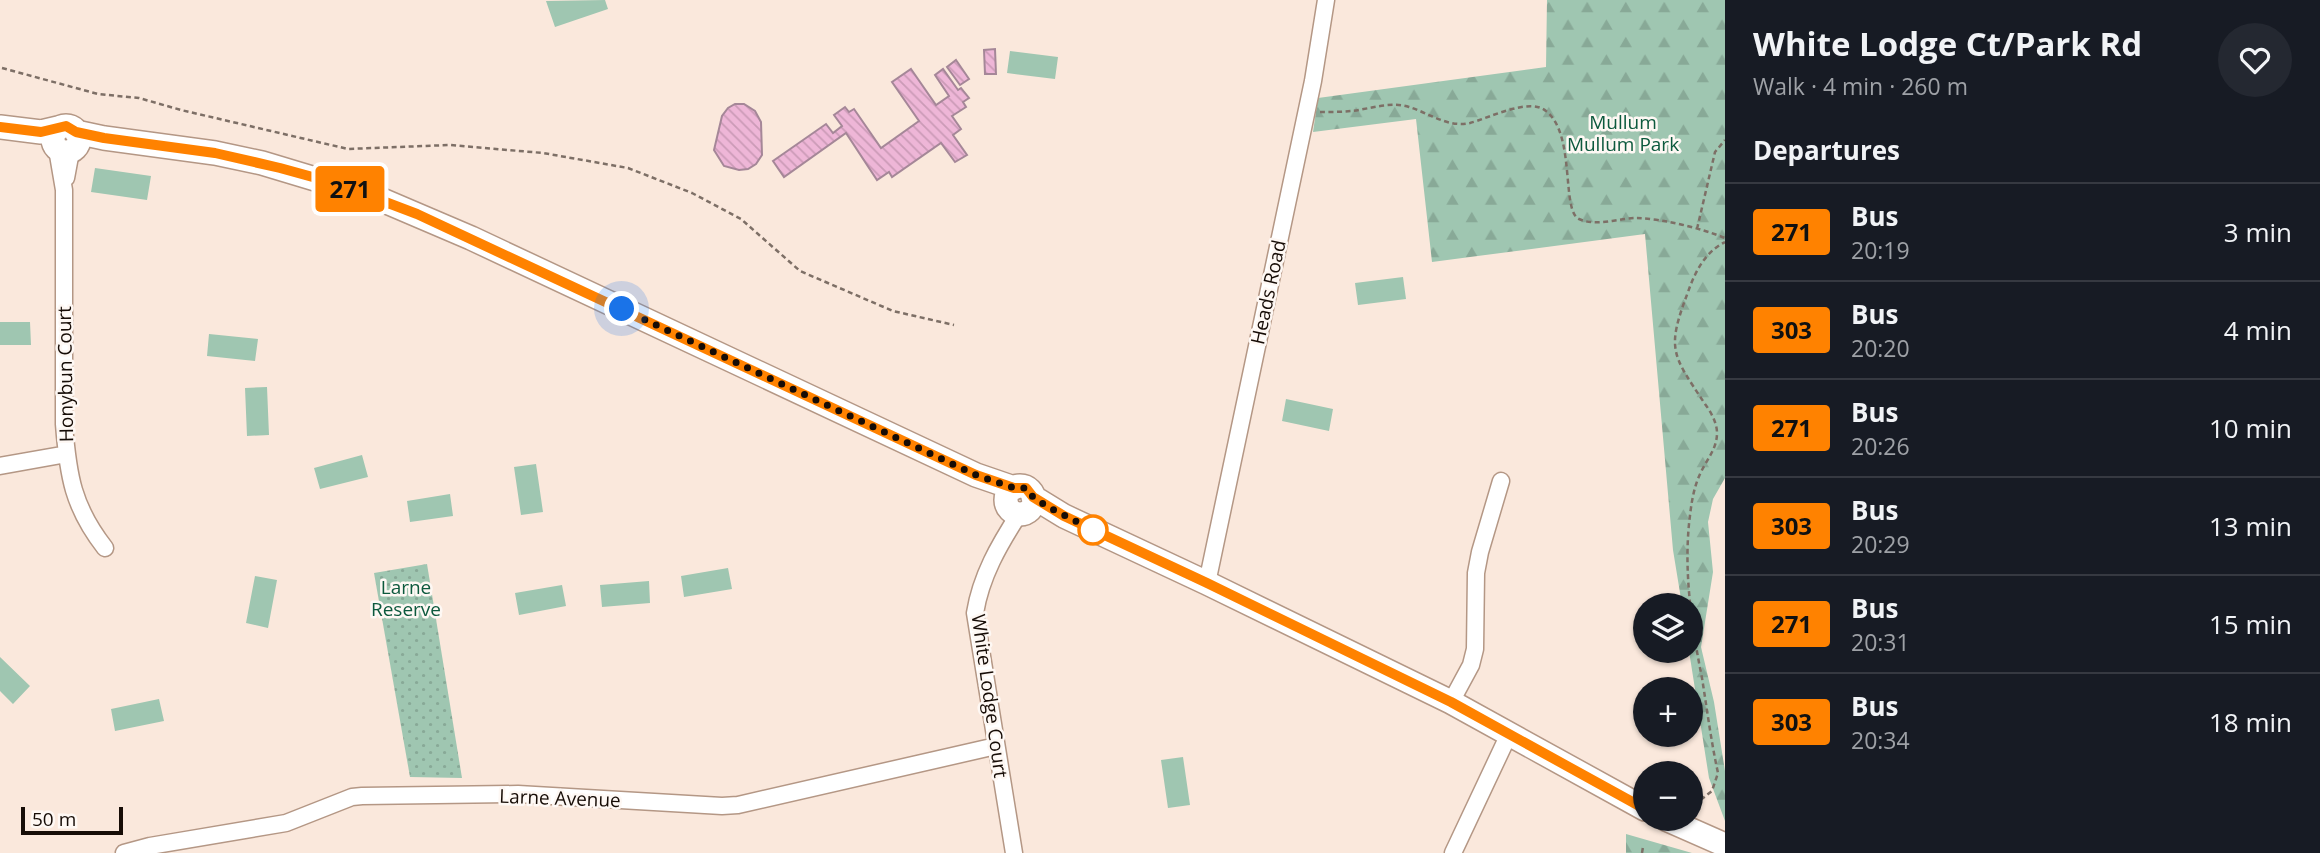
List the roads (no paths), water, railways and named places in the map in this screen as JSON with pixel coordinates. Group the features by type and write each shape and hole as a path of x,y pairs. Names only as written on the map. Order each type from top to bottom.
{"street":[{"name":"Heads Road","path":"1207,583 1307,113 1322,37 1326,0"},
{"path":"0,127 41,132 65,142"},
{"path":"0,138 65,142 104,138 163,144 299,172 374,197 471,238 976,475 1018,503 1064,516 1207,583 1451,702 1633,802"},
{"name":"Honybun Court","path":"65,142 66,454 81,513 105,548"},
{"path":"0,466 66,454"},
{"path":"1451,702 1471,665 1475,649 1476,573 1502,481"},
{"name":"White Lodge Court","path":"1014,853 975,613 980,589 1018,503"},
{"path":"1453,853 1509,734"},
{"name":"Larne Avenue","path":"124,853 150,846 286,823 352,797 518,794 730,806 996,746"},
{"path":"1693,831 1720,843"}],"park label":[{"name":"Mullum Mullum Park","path":"1623,133"},
{"name":"Larne Reserve","path":"406,598"}]}
